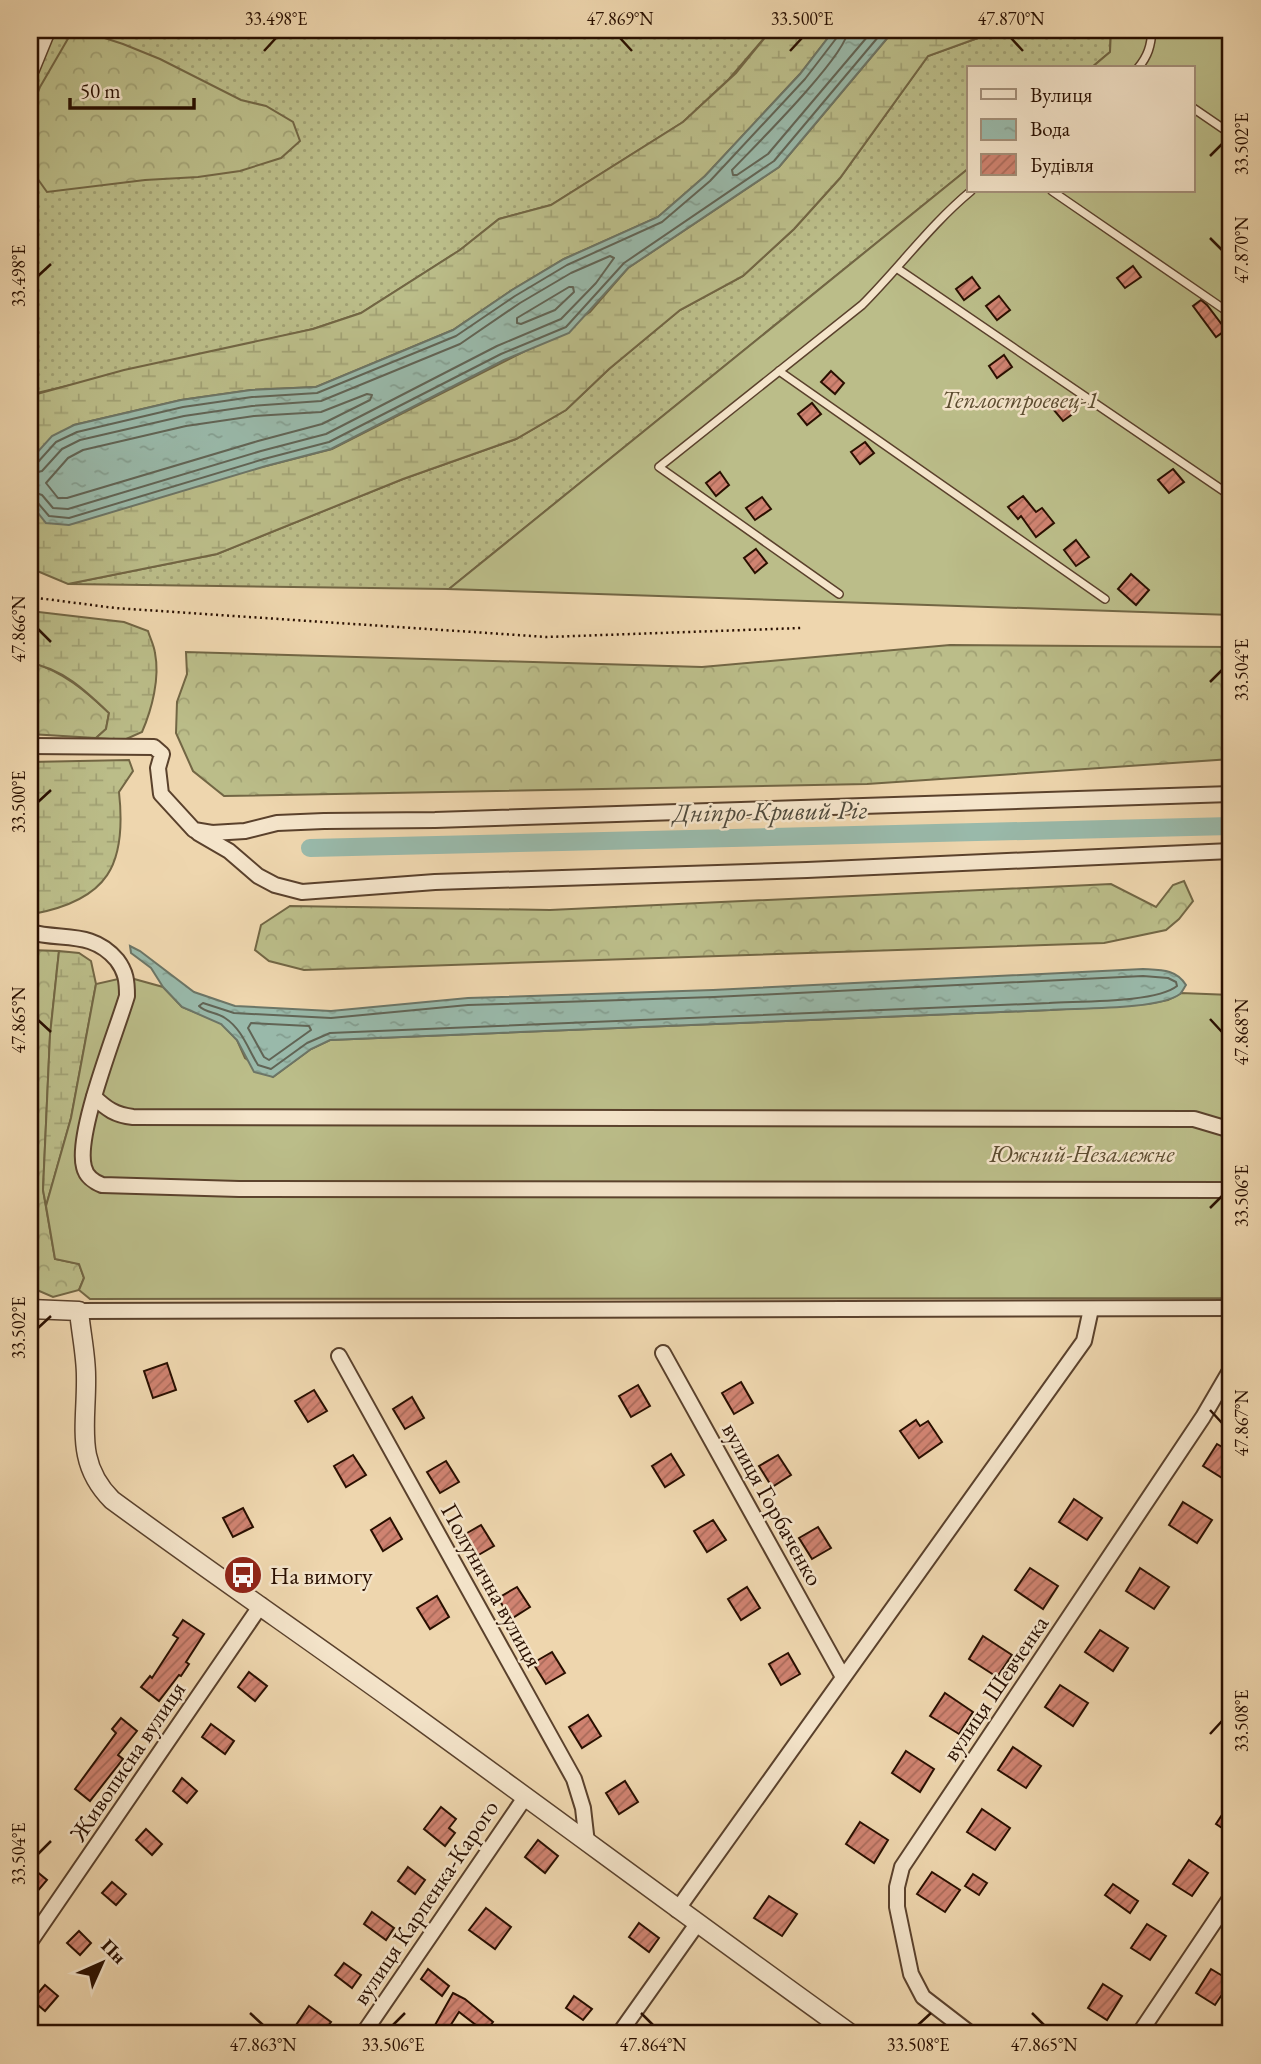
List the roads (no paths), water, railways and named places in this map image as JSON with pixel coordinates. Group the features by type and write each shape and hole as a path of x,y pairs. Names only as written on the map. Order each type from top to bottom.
{"street":[{"path":"30,69 46,30"},
{"path":"30,746 153,747 162,754 158,768 161,794 194,830 229,851 258,876 275,885 302,892 435,882 807,870 1231,851"},
{"path":"194,830 212,833 245,831 277,823 324,821 449,820 1231,794"},
{"path":"30,932 95,942 109,951 127,977 127,996 94,1097 84,1140 84,1171 95,1183 102,1185 280,1189 1228,1190 1231,1187"},
{"path":"94,1097 118,1116 133,1117 1194,1119 1231,1130"},
{"path":"30,1309 1231,1308"},
{"path":"677,1910 1083,1341 1091,1309"},
{"path":"79,1311 86,1377 84,1444 95,1480 112,1500 526,1796 696,1924 851,2034"},
{"name":"вулиця Горбаченко","path":"663,1353 843,1677"},
{"name":"Полунична вулиця","path":"340,1356 574,1779 583,1808 587,1843"},
{"name":"вулиця Шевченка","path":"971,2034 923,1997 911,1974 897,1907 897,1887 902,1867 1203,1418 1231,1369"},
{"name":"Живописна вулиця","path":"30,1942 261,1605"},
{"name":"вулиця Карпенка-Карого","path":"363,2034 526,1796"},
{"path":"1139,2034 1231,1897"},
{"path":"620,2034 696,1924"}],"lane":[{"path":"1140,66 1146,59 1151,45 1152,30"},
{"path":"1194,109 1231,134"},
{"path":"839,594 659,467 862,305 952,206 970,192"},
{"path":"1053,192 1231,314"},
{"path":"898,268 1231,496"},
{"path":"779,371 1105,599"}],"water":[{"path":"834,30 894,30 779,167 628,268 569,333 504,360 331,449 69,525 46,523 30,503 30,466 33,457 52,436 74,425 181,400 251,390 316,387 453,330 564,259 658,217 705,176 800,74"},
{"path":"130,946 194,992 235,1006 331,1011 468,998 713,990 1143,969 1173,973 1186,985 1180,994 1169,999 1137,1006 330,1040 311,1049 273,1077 254,1072 237,1040 221,1024 182,1007 163,987 151,968 131,953"}],"waterway":[{"name":"Дніпро-Кривий Ріг","path":"310,848 1231,826"}],"place":[{"name":"На вимогу","path":"243,1575"}],"park label":[{"name":"Теплостроевец-1","path":"1020,399"},
{"name":"Южний-Незалежне","path":"1082,1153"}]}
